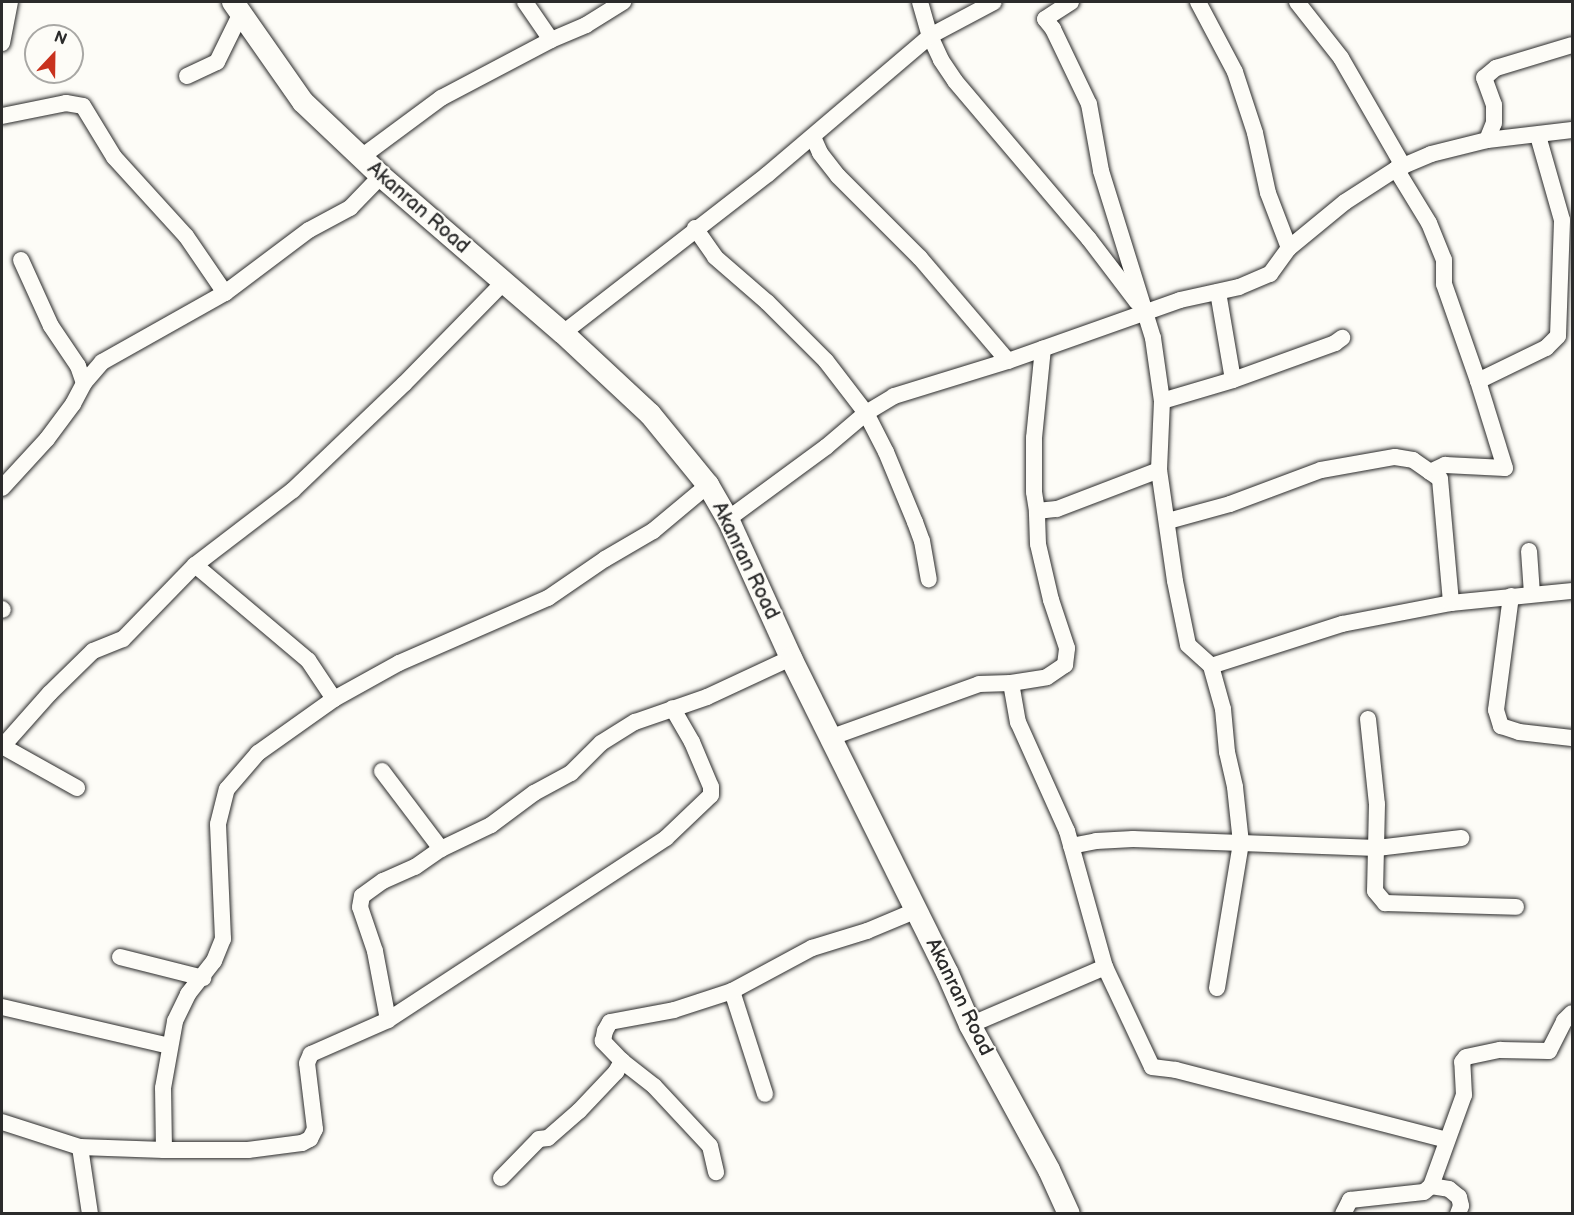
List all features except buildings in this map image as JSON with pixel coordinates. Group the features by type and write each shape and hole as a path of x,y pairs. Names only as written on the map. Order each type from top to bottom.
{"main road":[{"name":"Akanran Road","path":"237,7 303,102 360,158 563,333 650,414 708,485 728,519 791,658 917,910 970,1025 1049,1170 1069,1214"}],"street":[{"path":"2,43 10,2"},
{"path":"525,2 551,40"},
{"path":"920,2 930,36 941,60 963,92 1089,239 1145,313"},
{"path":"563,333 813,137 930,36 994,2"},
{"path":"1071,2 1045,19 1053,29 1089,104 1101,171 1153,338 1162,401 1159,470 1175,580 1188,645 1211,666 1222,709 1241,843 1217,988"},
{"path":"1198,2 1235,72 1255,133 1268,193 1289,248"},
{"path":"1297,2 1341,58 1430,224 1444,260 1443,284 1478,381 1505,468 1445,465 1430,472"},
{"path":"360,158 441,98 551,40 586,25 616,3"},
{"path":"187,76 217,62 237,7"},
{"path":"1487,140 1494,123 1494,105 1484,78 1496,68 1572,45"},
{"path":"2,116 66,103 83,106 114,157 186,236 225,293"},
{"path":"728,519 826,447 866,413 894,396 1008,361 1180,300 1239,287 1270,274 1289,248 1345,202 1400,168 1431,154 1487,140 1538,136 1572,130"},
{"path":"1478,381 1546,348 1558,336 1567,258 1559,243 1562,220 1538,136"},
{"path":"813,137 820,153 838,176 920,258 1008,361"},
{"path":"2,488 47,439 73,404 84,383 102,362 225,293 309,230 350,208 381,176"},
{"path":"695,228 715,257 767,302 826,362 866,413 886,452 918,531 929,579"},
{"path":"21,260 51,326 78,366 84,383"},
{"path":"77,788 2,747 50,693 93,651 123,639 195,565 293,490 404,384 504,282"},
{"path":"1218,291 1233,380"},
{"path":"1162,401 1233,380 1335,343 1342,338"},
{"path":"832,737 979,684 1011,683 1047,677 1065,665 1068,648 1051,600 1038,544 1034,492 1034,438 1042,348"},
{"path":"1168,521 1230,504 1321,470 1395,457 1413,460 1440,479 1451,603"},
{"path":"1037,511 1057,509 1159,470"},
{"path":"164,1150 163,1088 175,1021 188,994 203,978 214,961 223,939 218,824 227,789 258,753 334,699 399,663 548,598 605,559 653,531 708,485"},
{"path":"1529,551 1532,594"},
{"path":"195,565 308,660 334,699"},
{"path":"1211,666 1342,624 1451,603 1572,591"},
{"path":"1511,596 1496,710 1501,726 1519,732 1572,738"},
{"path":"388,1020 375,951 360,907 362,896 383,881 414,867 441,849 491,825 534,793 571,772 601,743 635,722 707,697 791,658"},
{"path":"1011,683 1018,722 1071,846 1105,967 1152,1067 1176,1070 1446,1140"},
{"path":"2,1122 80,1147 248,1150 302,1143 310,1139 315,1129 308,1057 388,1020 666,838 711,795 711,787 692,742 672,708"},
{"path":"1368,718 1377,804 1375,891 1385,903 1516,908"},
{"path":"382,771 441,849"},
{"path":"1071,846 1110,839 1377,848 1461,838"},
{"path":"716,1172 710,1146 640,1073 622,1061 603,1041 604,1032 610,1022 674,1010 732,991 812,948 867,932 917,910"},
{"path":"120,957 203,978"},
{"path":"970,1025 1105,967"},
{"path":"732,991 765,1094"},
{"path":"2,1007 169,1046"},
{"path":"1343,1214 1350,1200 1424,1192 1431,1186 1464,1095 1462,1062 1466,1057 1500,1050 1549,1051 1564,1021 1572,1013"},
{"path":"501,1178 539,1139 548,1137 579,1111 616,1072 622,1061"},
{"path":"80,1147 90,1214"},
{"path":"1431,1186 1449,1189 1459,1197 1461,1206 1458,1214"}]}
